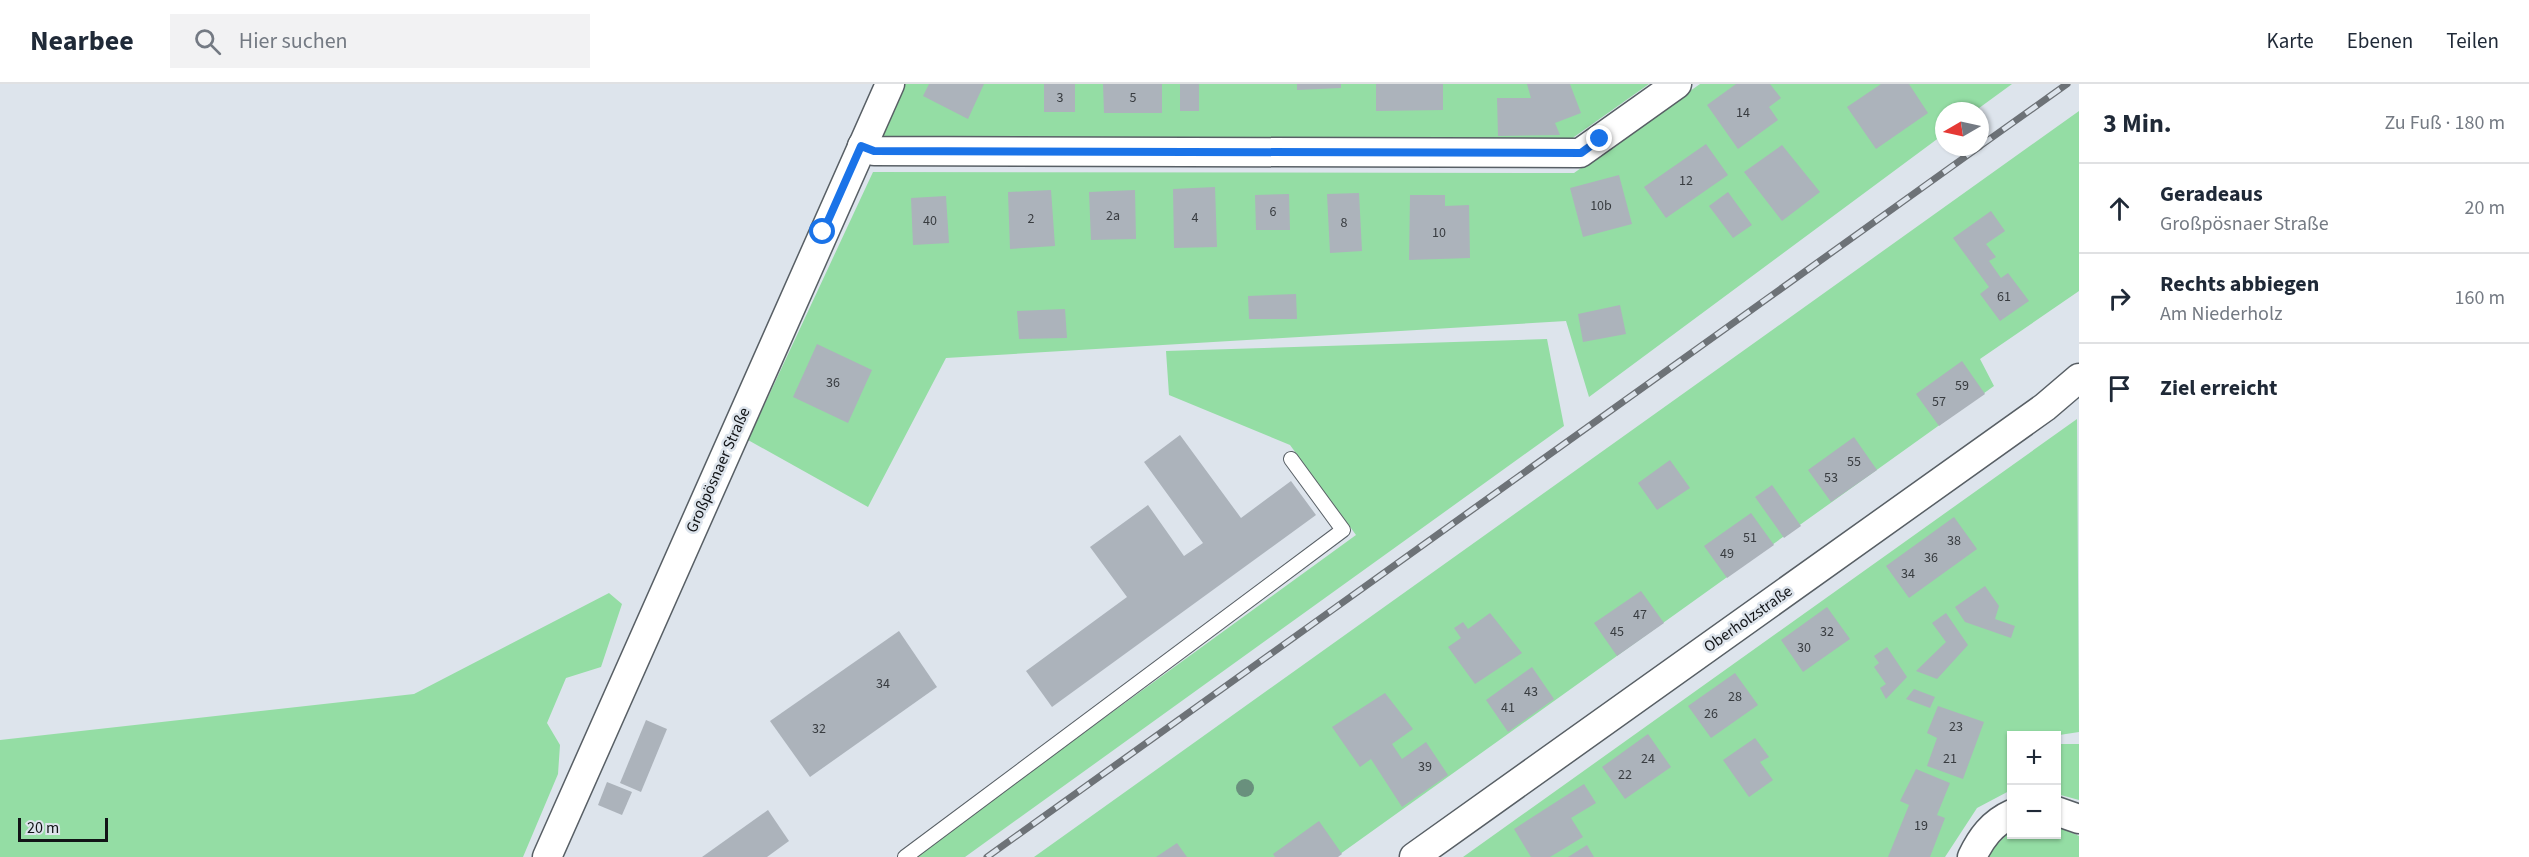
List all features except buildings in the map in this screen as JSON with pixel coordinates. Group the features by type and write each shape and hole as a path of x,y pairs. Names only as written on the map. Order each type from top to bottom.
{"street":[{"name":"Großpösnaer Straße","path":"547,857 890,84"},
{"path":"861,146 874,151 1581,153 1677,84"},
{"name":"Oberholzstraße","path":"1414,857 2036,414 2079,378"},
{"path":"2061,813 2079,819"},
{"path":"1972,857 1980,841 1992,826 2007,817"}],"lane":[{"path":"905,857 1343,530 1292,459"}],"green space":[{"path":"905,84 1649,84 1567,142 877,137"},
{"path":"1700,84 2012,84 1987,102 1935,102 1935,141 1589,397 1566,321 946,358 868,507 748,440 873,172 1574,173"},
{"path":"2079,111 2079,291 1980,359 1994,386 1336,857 1034,857"},
{"path":"1547,339 1564,426 965,857 913,857 1356,535 1290,445 1169,395 1166,351"},
{"path":"2077,419 2079,732 2061,735 2061,731 2007,731 2007,792 1977,808 1945,857 1463,857"},
{"path":"609,593 622,604 601,667 566,678 547,723 560,745 558,774 523,857 0,857 0,740 414,694"},
{"path":"2061,744 2079,744 2079,800 2061,795"},
{"path":"2061,828 2079,836 2079,857 1987,857 2007,835 2007,839 2061,839"}],"railway":[{"path":"1989,140 2067,84"},
{"path":"987,857 1966,156"}],"route":[{"path":"823,232 861,146 874,151 1581,153 1600,139"}]}
